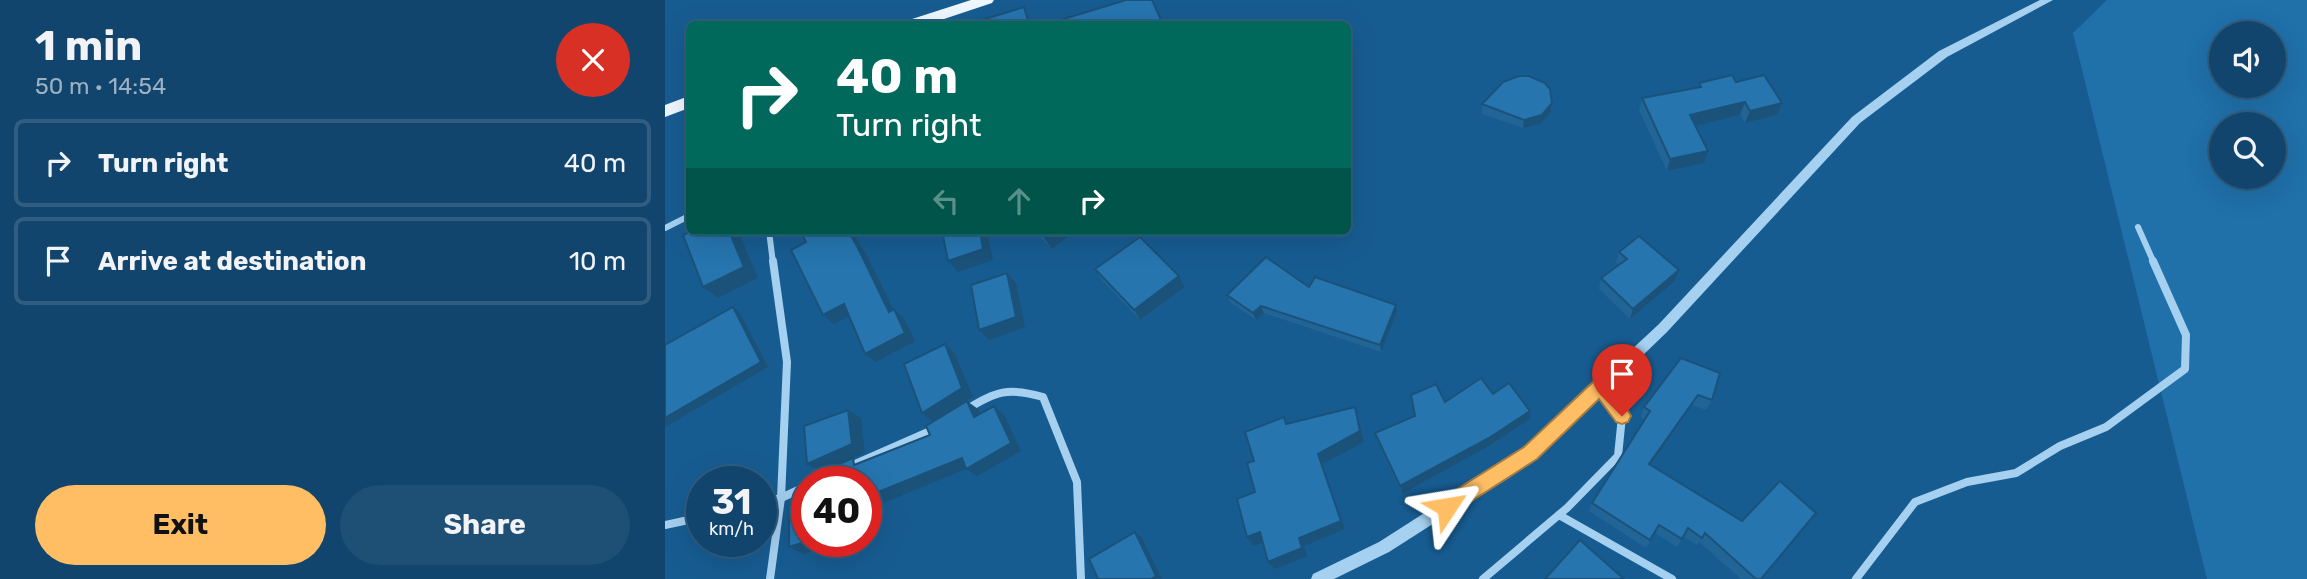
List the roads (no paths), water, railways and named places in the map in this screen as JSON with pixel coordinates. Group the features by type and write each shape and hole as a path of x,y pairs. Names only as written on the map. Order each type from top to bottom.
{"main road":[{"path":"923,21 987,0"},
{"path":"665,111 686,103"}],"street":[{"path":"1318,579 1384,547 1531,453 1663,328 1856,120 1943,54 2048,0"},
{"path":"665,228 686,218"},
{"path":"1856,579 1915,502 1966,482 2016,473 2060,446 2105,426 2185,369 2186,335 2138,227"},
{"path":"770,235 787,362 781,498 770,579"},
{"path":"1483,579 1559,515 1618,456 1622,416 1600,387"},
{"path":"961,413 995,391 1017,388 1043,397 1077,482 1081,579"},
{"path":"852,466 949,420"},
{"path":"777,499 791,493"},
{"path":"1559,515 1660,576 1672,579"},
{"path":"665,525 686,520"}]}
